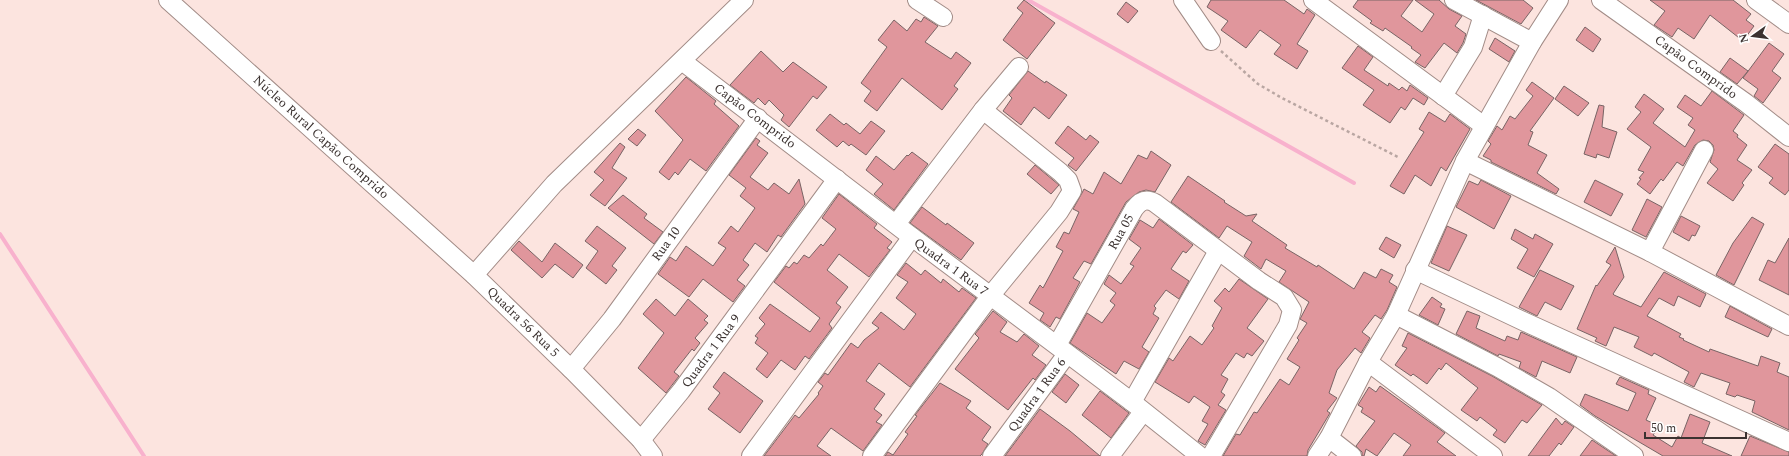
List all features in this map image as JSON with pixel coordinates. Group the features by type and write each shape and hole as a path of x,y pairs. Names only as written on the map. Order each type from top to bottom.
{"street":[{"name":"Núcleo Rural Capão Comprido","path":"168,0 474,275"},
{"path":"474,275 554,184 744,0"},
{"path":"917,0 943,17"},
{"path":"1183,0 1211,41"},
{"path":"1313,0 1341,19 1484,126"},
{"path":"1454,0 1532,42"},
{"path":"1317,456 1329,438 1368,362 1396,315 1465,161 1532,42 1559,0"},
{"name":"Capão Comprido","path":"1601,0 1746,102 1789,137"},
{"path":"1756,0 1789,24"},
{"path":"1442,96 1473,47 1483,15"},
{"name":"Capão Comprido","path":"682,61 912,237"},
{"path":"896,224 982,110 1019,67"},
{"path":"982,110 1060,172 1068,180 1072,188 1067,200 1059,212 991,295"},
{"name":"Rua 10","path":"571,369 612,319 758,118"},
{"path":"1650,252 1704,150"},
{"path":"1465,161 1650,252 1789,326"},
{"name":"Quadra 1 Rua 9","path":"641,440 681,392 838,179"},
{"name":"Rua 05","path":"1062,350 1134,209 1140,202 1149,200 1155,203 1218,251"},
{"name":"Quadra 1 Rua 7","path":"751,456 912,237 991,295 872,456"},
{"path":"1110,456 1218,251 1258,281 1281,294 1288,301 1292,310 1288,324 1211,456"},
{"path":"1415,270 1525,322 1789,442"},
{"name":"Quadra 56 Rua 5","path":"474,275 571,369"},
{"name":"Quadra 1 Rua 6","path":"991,295 1062,350 992,456"},
{"path":"1396,315 1497,367 1549,397 1634,456"},
{"path":"1062,350 1200,456"},
{"path":"1368,362 1493,456"},
{"path":"571,369 641,440 653,456"},
{"path":"1329,438 1352,456"}],"path":[{"path":"1211,41 1241,70 1270,91 1398,156"}],"building":[{"path":"1024,0 1055,23 1027,59 1003,40 1023,13 1017,8"},
{"path":"1211,0 1284,0 1304,14 1307,9 1315,15 1297,44 1308,51 1297,69 1274,54 1281,45 1260,30 1246,48 1221,30 1228,21 1207,7"},
{"path":"1358,0 1413,0 1401,16 1422,32 1434,14 1415,0 1439,0 1449,9 1462,16 1455,26 1466,34 1463,43 1457,53 1444,43 1425,68 1415,62 1421,55 1411,48 1412,47 1385,28 1383,31 1370,23 1372,21 1353,7"},
{"path":"1476,0 1523,0 1533,8 1521,24"},
{"path":"1650,0 1733,0 1751,14 1746,20 1754,26 1743,41 1710,15 1694,39 1678,28 1672,37 1654,25 1665,11"},
{"path":"1126,2 1138,11 1128,23 1117,14"},
{"path":"924,17 938,26 925,42 951,59 956,52 971,63 954,86 958,89 942,110 902,78 877,111 864,101 871,91 861,83 887,47 878,40 894,20 907,31 916,19 921,22"},
{"path":"1585,27 1601,39 1593,52 1576,40"},
{"path":"1495,38 1515,51 1509,62 1489,49"},
{"path":"1769,43 1784,54 1772,71 1781,78 1763,103 1754,96 1758,89 1743,78"},
{"path":"1358,46 1373,57 1364,70 1388,86 1389,83 1399,90 1402,87 1407,91 1410,85 1428,98 1424,105 1413,98 1405,110 1401,107 1390,123 1363,105 1374,90 1342,68"},
{"path":"761,51 783,72 793,62 827,87 817,99 813,96 789,127 781,120 784,115 769,100 765,105 758,98 754,103 730,85"},
{"path":"1730,58 1748,71 1737,84 1720,72"},
{"path":"1028,71 1045,83 1046,81 1067,95 1049,119 1034,107 1021,125 1003,111 1012,98 1009,95"},
{"path":"686,77 716,101 714,104 739,126 706,171 690,159 678,175 675,172 669,180 659,172 683,140 655,111"},
{"path":"1532,82 1554,98 1530,131 1533,132 1528,145 1547,155 1537,173 1559,189 1556,194 1491,162 1491,160 1483,156 1491,144 1488,141 1497,126 1502,130 1510,116 1515,119 1533,96 1526,90"},
{"path":"1564,86 1589,103 1578,116 1555,99"},
{"path":"1712,91 1744,115 1733,131 1738,135 1737,137 1747,145 1737,160 1752,170 1742,183 1744,185 1733,201 1707,183 1718,169 1710,162 1714,150 1713,145 1709,141 1703,140 1695,145 1683,166 1677,162 1663,181 1661,179 1650,194 1637,184 1641,179 1639,178 1644,172 1638,170 1651,147 1627,129 1641,112 1635,107 1644,94 1664,109 1653,123 1685,147 1695,130 1688,125 1693,118 1677,107 1685,95 1701,106"},
{"path":"1599,105 1604,106 1602,127 1617,132 1609,158 1597,154 1596,158 1584,154"},
{"path":"1429,112 1445,122 1450,114 1470,129 1446,171 1441,167 1431,186 1415,175 1404,194 1390,186 1424,132 1419,129"},
{"path":"830,114 844,125 846,123 860,134 871,121 885,131 866,155 851,144 849,146 843,141 837,147 816,130"},
{"path":"1068,126 1086,140 1090,135 1099,142 1076,171 1068,165 1074,158 1055,143"},
{"path":"638,129 646,135 637,146 628,139"},
{"path":"756,138 760,141 757,145 768,153 750,177 768,190 774,183 789,194 799,179 805,204 781,237 778,235 767,252 755,243 743,260 749,265 737,280 745,286 733,302 703,279 689,297 658,274 670,257 676,261 686,246 713,266 726,248 718,243 731,226 738,232 755,208 740,196 746,188 729,175"},
{"path":"620,143 625,147 612,168 627,178 605,206 590,195 604,180 594,172"},
{"path":"1775,144 1789,154 1789,190 1785,195 1769,183 1773,178 1758,167"},
{"path":"1151,151 1171,165 1155,192 1146,190 1139,192 1126,202 1091,264 1084,261 1073,278 1080,282 1060,319 1056,317 1050,327 1040,320 1044,313 1029,303 1040,285 1043,288 1063,251 1056,247 1064,232 1069,234 1079,212 1073,209 1084,189 1093,194 1104,172 1121,184 1138,155 1147,159"},
{"path":"912,152 928,164 894,210 874,194 883,184 866,170 876,156 894,170 907,155 908,156"},
{"path":"1035,165 1059,185 1051,194 1027,174"},
{"path":"1188,176 1246,216 1257,214 1252,221 1287,245 1285,248 1317,267 1318,265 1354,289 1364,272 1376,278 1381,269 1393,275 1389,282 1397,287 1387,310 1381,319 1375,315 1362,332 1370,338 1361,353 1355,348 1337,370 1329,393 1337,398 1327,411 1330,413 1308,450 1307,456 1223,456 1236,434 1240,435 1254,412 1257,413 1280,379 1289,385 1300,367 1287,359 1299,340 1297,338 1307,323 1300,319 1309,302 1279,282 1286,271 1266,259 1261,269 1244,256 1252,242 1227,226 1219,238 1171,202"},
{"path":"1481,180 1511,196 1494,229 1456,207 1469,181 1478,185"},
{"path":"1595,180 1623,194 1611,216 1584,202"},
{"path":"839,194 877,224 874,228 892,242 887,248 890,250 869,277 839,254 827,270 848,287 836,303 841,307 829,324 832,328 809,359 805,356 795,370 781,360 767,378 756,369 768,353 755,343 758,338 755,336 765,324 759,318 770,304 810,332 820,318 774,282 786,266 789,268 794,262 797,264 804,255 809,258 821,244 823,246 836,229 822,218"},
{"path":"623,195 647,214 644,218 663,232 654,244 608,208"},
{"path":"1647,199 1662,207 1646,237 1632,230"},
{"path":"922,207 974,243 961,260 910,223"},
{"path":"1681,216 1700,226 1695,236 1692,235 1689,241 1673,232"},
{"path":"1752,217 1764,224 1734,285 1716,275 1733,243"},
{"path":"1159,219 1193,245 1186,253 1183,251 1171,269 1189,281 1179,299 1166,290 1154,306 1156,308 1153,314 1159,318 1142,347 1149,352 1139,369 1124,361 1116,374 1070,343 1087,313 1102,323 1115,305 1110,301 1116,293 1104,284 1109,275 1121,284 1134,266 1130,264 1141,248 1129,239 1140,220 1153,228"},
{"path":"597,226 626,248 612,266 617,270 606,284 586,268 598,251 585,241"},
{"path":"1447,226 1467,235 1449,271 1431,263"},
{"path":"1515,229 1533,239 1535,234 1553,244 1534,277 1517,268 1528,249 1511,239"},
{"path":"1386,237 1401,245 1394,258 1379,249"},
{"path":"1789,238 1789,295 1759,280 1768,260 1775,263"},
{"path":"519,241 542,262 555,243 583,265 573,278 555,264 542,278 511,250"},
{"path":"1615,247 1624,277 1613,294 1614,295 1641,307 1664,272 1706,294 1700,307 1678,296 1674,306 1659,298 1647,316 1681,334 1679,337 1684,339 1683,340 1709,352 1710,349 1758,366 1761,356 1780,363 1777,372 1789,377 1789,430 1752,412 1755,401 1737,395 1735,397 1726,394 1730,383 1701,373 1694,387 1684,382 1689,372 1654,353 1652,356 1634,347 1639,337 1614,327 1606,346 1595,341 1597,338 1577,329 1596,285 1597,286 1611,265 1606,262"},
{"path":"906,263 921,275 925,270 941,283 943,279 959,292 962,288 976,298 910,387 879,363 866,381 885,394 874,409 882,415 876,422 882,425 863,451 831,428 817,446 831,456 764,456 795,415 799,418 819,394 818,393 823,386 818,382 825,373 828,375 851,343 858,348 864,340 879,328 872,323 881,312 904,330 916,314 896,298 908,282 897,275"},
{"path":"1540,270 1574,286 1561,310 1545,302 1537,316 1519,307"},
{"path":"1239,279 1268,299 1247,328 1264,341 1252,356 1247,353 1244,358 1236,353 1221,375 1228,379 1221,392 1225,395 1218,405 1226,410 1205,445 1198,441 1208,424 1202,421 1210,407 1194,396 1189,403 1155,382 1169,358 1173,361 1190,336 1202,345 1214,328 1212,326 1222,308 1214,301 1225,288 1229,292"},
{"path":"1432,297 1442,304 1440,307 1445,309 1438,325 1419,315"},
{"path":"656,299 675,316 688,299 708,316 704,320 708,323 695,338 700,343 694,351 692,349 674,372 679,376 666,393 638,368 664,333 643,314"},
{"path":"1730,306 1772,329 1768,337 1725,317"},
{"path":"993,311 1007,322 1000,332 1017,342 1024,334 1039,346 1032,355 1046,365 1035,380 1033,378 1008,410 955,369 979,338 975,334"},
{"path":"1467,311 1480,316 1476,328 1505,341 1507,336 1518,340 1521,332 1577,357 1570,373 1542,361 1536,377 1519,368 1521,362 1499,354 1498,356 1456,334"},
{"path":"1408,333 1492,376 1542,405 1527,423 1522,420 1505,443 1493,435 1497,430 1480,417 1477,421 1461,410 1478,388 1446,363 1441,370 1439,368 1427,384 1413,374 1411,376 1395,365 1407,348 1402,346"},
{"path":"724,372 763,401 740,433 708,409 720,393 713,387"},
{"path":"1065,374 1079,385 1066,403 1052,392"},
{"path":"1620,377 1649,390 1648,394 1656,398 1646,420 1659,426 1653,435 1672,447 1678,436 1681,438 1690,414 1710,422 1702,443 1732,456 1663,456 1595,416 1580,405 1585,394 1628,411 1636,393 1616,384"},
{"path":"940,383 971,401 966,408 991,427 982,440 988,444 982,454 980,456 885,456 888,452 893,455 908,434 905,432 917,416 915,415"},
{"path":"1380,386 1445,433 1437,442 1456,456 1403,456 1411,445 1394,433 1377,456 1366,449 1364,456 1362,456 1362,452 1356,446 1375,421 1361,412 1363,408 1358,405 1369,387 1376,392"},
{"path":"1100,391 1129,413 1111,438 1082,415"},
{"path":"1040,409 1070,431 1100,456 1005,456"},
{"path":"1556,418 1562,425 1565,421 1574,427 1561,445 1559,443 1549,456 1528,456"},
{"path":"1750,436 1789,452 1789,456 1741,456"},
{"path":"1592,440 1616,456 1580,456"}],"waterway":[{"path":"1028,0 1354,183"},
{"path":"0,234 144,456"}]}
